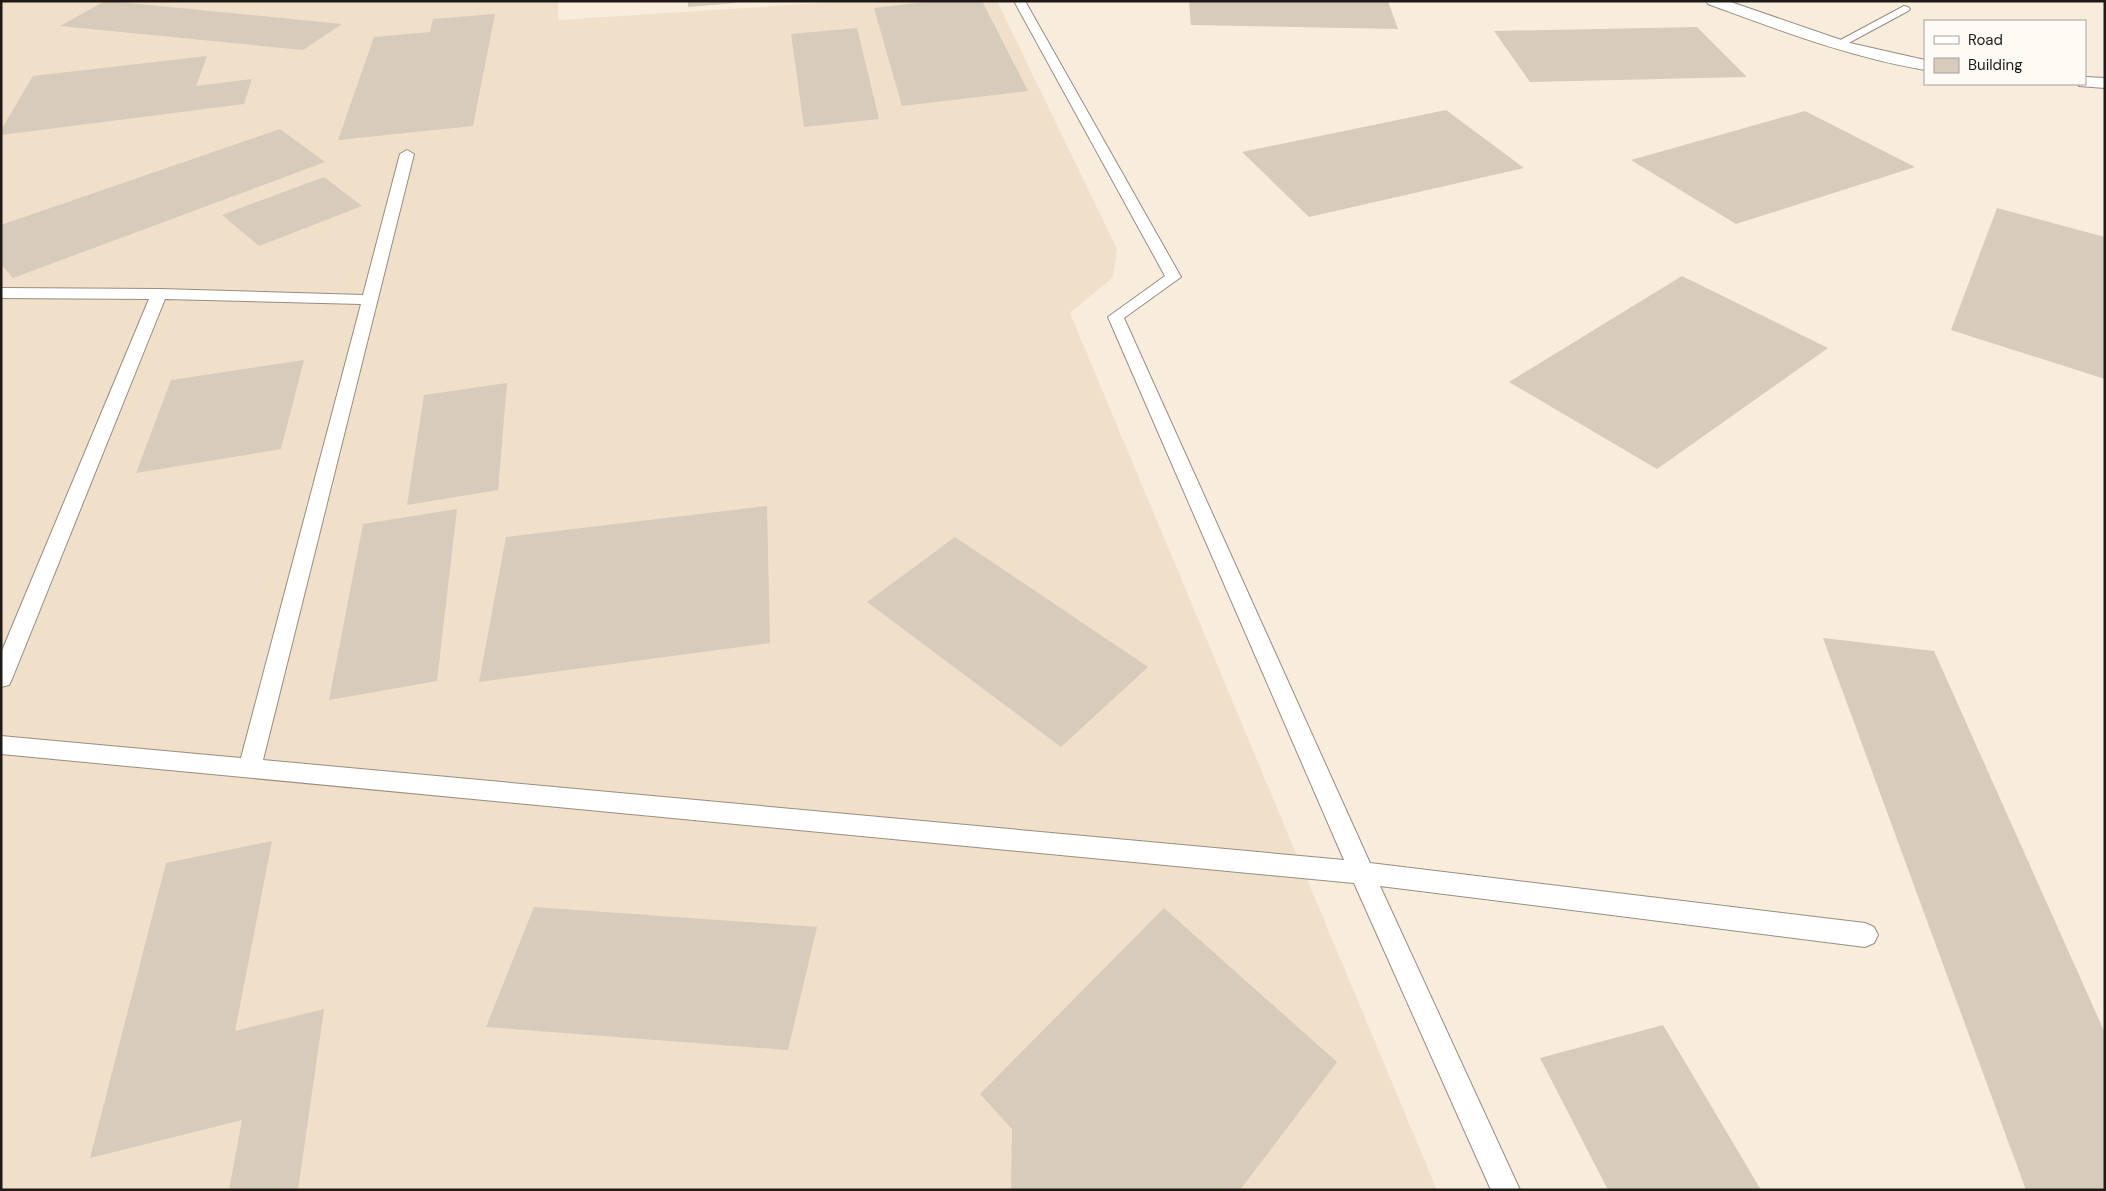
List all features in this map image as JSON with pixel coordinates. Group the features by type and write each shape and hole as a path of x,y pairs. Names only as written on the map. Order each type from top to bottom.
{"street":[{"path":"1713,1 1839,44 1882,57 1924,65"},
{"path":"2086,82 2105,83"}],"lane":[{"path":"1019,1 1173,277 1116,317 1362,873 1506,1190"},
{"path":"1839,44 1904,9"},
{"path":"250,769 408,154"},
{"path":"1,293 159,294 370,300"},
{"path":"1,679 159,294"},
{"path":"1,746 1362,873 1865,935"}],"shaded area":[{"path":"1,1 558,1 558,20 851,1 997,1 1117,249 1113,277 1070,313 1437,1190 1,1190"}],"building":[{"path":"105,1 342,24 303,50 60,26"},
{"path":"688,1 736,1 736,3 688,7"},
{"path":"934,1 982,1 1028,91 902,106 874,8"},
{"path":"1189,1 1388,1 1398,29 1191,25"},
{"path":"495,14 473,126 338,140 374,37 430,32 433,19"},
{"path":"1697,27 1747,77 1530,82 1494,31"},
{"path":"857,28 879,119 804,127 791,34"},
{"path":"207,56 196,86 252,79 244,104 1,135 1,130 33,76"},
{"path":"1446,110 1524,168 1309,217 1242,152"},
{"path":"1805,111 1915,167 1736,224 1631,160"},
{"path":"280,129 325,162 13,278 1,264 1,225"},
{"path":"324,177 362,206 259,246 222,215"},
{"path":"1997,208 2105,237 2105,379 1951,330"},
{"path":"1682,276 1828,348 1657,469 1509,382"},
{"path":"304,360 281,449 136,473 171,380"},
{"path":"507,383 498,490 407,505 424,395"},
{"path":"767,506 770,643 479,682 506,537"},
{"path":"457,509 437,681 329,700 363,524"},
{"path":"955,537 1148,667 1061,747 867,602"},
{"path":"1823,638 1934,651 2105,1033 2105,1190 2026,1190"},
{"path":"272,841 235,1031 324,1009 298,1190 229,1190 242,1120 90,1158 166,863"},
{"path":"534,907 817,927 788,1050 486,1027"},
{"path":"1164,908 1337,1062 1240,1190 1013,1190 1011,1187 1012,1129 980,1094"},
{"path":"1663,1025 1761,1190 1608,1190 1540,1058"}]}
